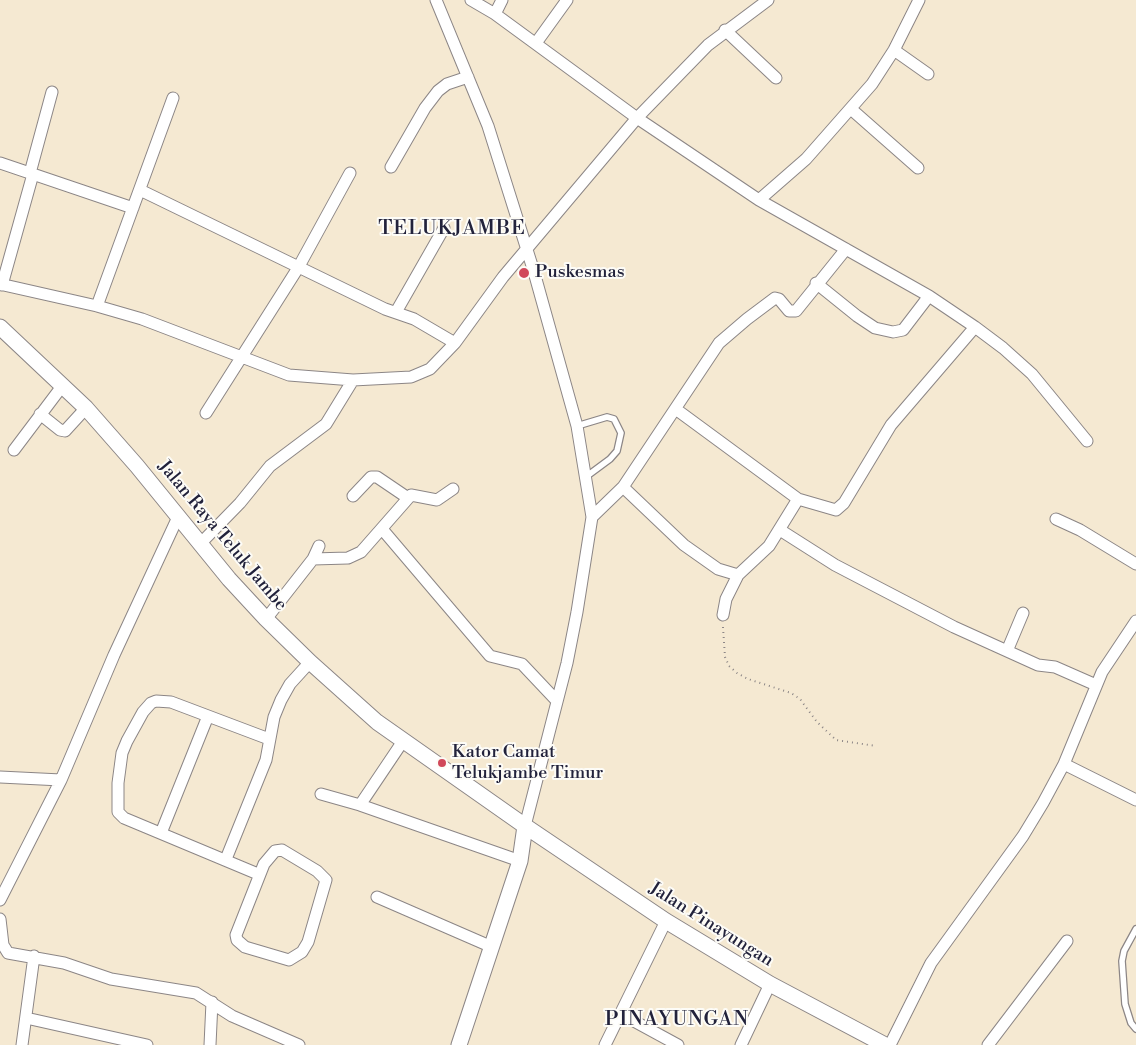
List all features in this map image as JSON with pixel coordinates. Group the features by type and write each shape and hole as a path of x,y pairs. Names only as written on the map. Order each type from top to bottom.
{"main road":[{"name":"Jalan Raya Teluk Jambe","path":"0,327 86,408 138,466 200,544 266,619 310,662 403,741 525,826"},
{"path":"459,1045 520,861 525,826"},
{"name":"Jalan Pinayungan","path":"525,826 666,921 770,984 884,1045"}],"street":[{"path":"436,0 503,169 577,426 587,476 592,517 578,612 525,826"},
{"path":"471,0 495,14 536,43 637,118 759,200 929,296 975,327 1003,348 1032,374 1087,440"},
{"path":"495,14 502,0"},
{"path":"536,43 567,0"},
{"path":"52,92 1,285 97,306 142,319 241,358 300,377 353,380 411,377 430,369 455,343 482,304 637,118 725,30 768,0"},
{"path":"759,200 806,159 872,84 894,50 918,0"},
{"path":"725,30 776,78"},
{"path":"894,50 928,74"},
{"path":"391,168 425,108 438,91 446,84 468,77"},
{"path":"97,306 173,98"},
{"path":"851,109 918,168"},
{"path":"0,163 132,208"},
{"path":"206,413 298,268 350,173"},
{"path":"140,190 298,268 414,319 455,343"},
{"path":"396,312 444,228"},
{"path":"592,517 623,487 677,410 719,344 747,318 775,298 779,299 789,310 796,310 816,283 846,249"},
{"path":"816,283 875,328 893,332 903,330 929,296"},
{"path":"677,410 798,499 836,510 840,509 890,425 975,327"},
{"path":"200,544 240,503 270,466 326,424 353,380"},
{"path":"14,450 63,385"},
{"path":"40,414 60,430 65,431 86,408"},
{"path":"353,496 371,478 377,476 408,498"},
{"path":"623,487 684,546 718,569 738,575"},
{"path":"313,560 348,558 361,552 408,498 414,494 437,500 453,489"},
{"path":"723,615 726,599 738,575 769,546 798,499"},
{"path":"0,900 61,780 114,655 178,517"},
{"path":"1056,519 1080,530 1136,564"},
{"path":"382,529 490,656 522,664 556,700"},
{"path":"780,530 878,588 1038,665 1055,667 1096,685"},
{"path":"266,619 313,560 319,546"},
{"path":"1007,651 1023,613"},
{"path":"890,1045 931,963 1023,836 1064,764 1102,672 1136,621"},
{"path":"226,859 266,760 269,739 280,700 290,684 310,662"},
{"path":"258,874 226,859 124,818 118,812 120,767 127,741 143,712 151,703 156,701 171,702 269,739"},
{"path":"161,833 208,716"},
{"path":"360,805 403,741"},
{"path":"1064,764 1136,800"},
{"path":"0,777 61,780"},
{"path":"321,794 360,805 520,861"},
{"path":"282,850 317,871 326,880 327,885 308,942 295,957 289,960 245,947 237,940 236,935 258,874 270,855 282,850"},
{"path":"377,897 492,947"},
{"path":"0,918 4,948 8,952 64,962 111,978 196,994 238,1019 299,1045"},
{"path":"606,1045 666,921"},
{"path":"988,1045 1067,941"},
{"path":"22,1045 34,956"},
{"path":"741,1045 770,984"},
{"path":"210,1045 212,1002"},
{"path":"621,1014 678,1045"},
{"path":"26,1018 147,1045"}],"lane":[{"path":"577,426 602,418 610,418 618,425 620,433 617,451 610,460 587,476"},
{"path":"1136,929 1124,951 1122,961 1125,1004 1131,1023 1136,1029"}],"path":[{"path":"723,615 725,657 729,666 737,673 748,679 790,693 800,699 816,722 836,740 876,746"}],"place":[{"name":"Puskesmas","path":"524,273"},
{"name":"Kator Camat Telukjambe Timur","path":"442,763"}],"district":[{"name":"TELUKJAMBE","path":"452,229"},
{"name":"PINAYUNGAN","path":"677,1020"}]}
